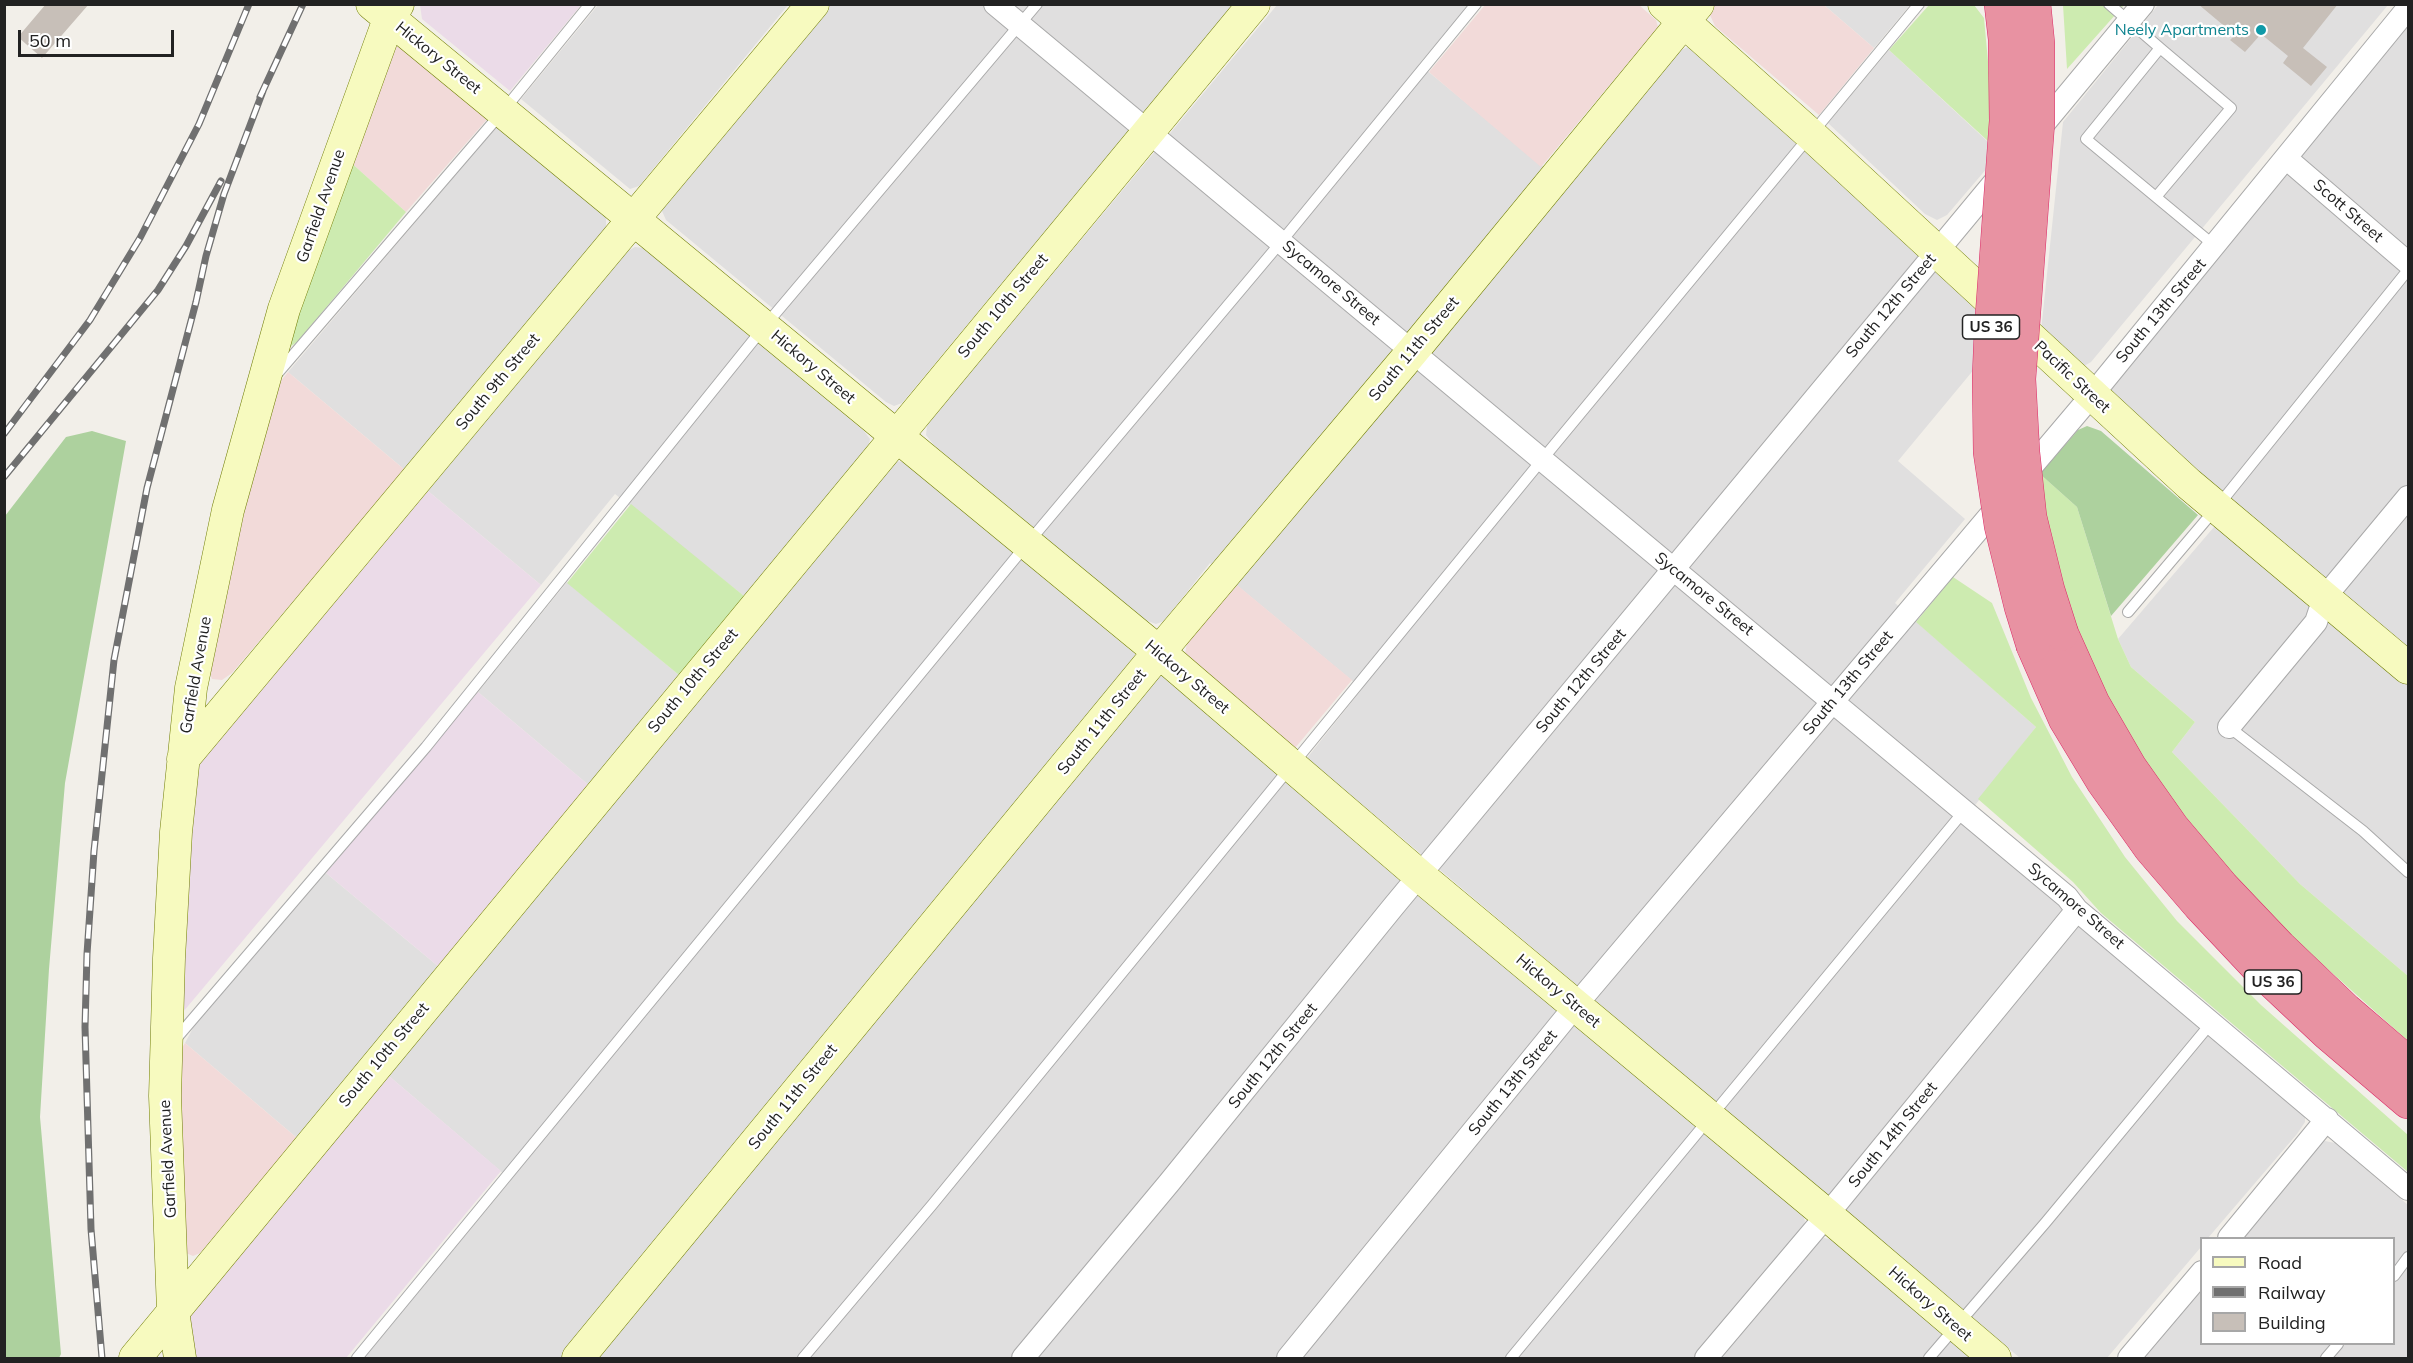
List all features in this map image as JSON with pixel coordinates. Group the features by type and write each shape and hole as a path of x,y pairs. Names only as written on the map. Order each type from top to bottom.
{"highway":[{"name":"US 36","path":"2001,4 2005,39 2006,121 1991,330 1990,452 2001,526 2021,607 2093,703 2130,767 2173,828 2222,886 2280,947 2346,1010 2409,1062"},
{"name":"US 36","path":"2034,4 2038,44 2038,122 2019,379 2020,400 2030,517 2048,590 2048,640 2071,728 2103,783 2150,848 2199,905 2261,971 2328,1034 2409,1102"}],"street":[{"name":"South 9th Street","path":"183,759 813,4"},
{"name":"Sycamore Street","path":"995,4 1147,133 2067,897 2077,910 2409,1189"},
{"name":"South 10th Street","path":"135,1359 895,435 1254,4"},
{"name":"South 13th Street","path":"1288,1359 1576,1005 2092,395 2409,8"},
{"name":"Hickory Street","path":"386,9 503,111 1159,652 1420,876 1827,1215 1995,1359"},
{"name":"Garfield Avenue","path":"180,1359 173,1311 165,1096 176,832 191,688 228,510 284,309 386,9"},
{"name":"Pacific Street","path":"1682,10 1810,134 2092,395 2217,507 2409,668"},
{"name":"South 11th Street","path":"578,1359 1159,652 1412,352 1682,10"},
{"name":"South 12th Street","path":"1023,1359 1420,876 2136,13"},
{"name":"Scott Street","path":"2287,159 2409,264"},
{"path":"2229,727 2316,622 2324,598 2409,498"},
{"name":"South 14th Street","path":"1706,1359 2077,910"},
{"path":"2231,1237 2327,1119"},
{"path":"2129,1359 2200,1274"}],"lane":[{"path":"261,392 503,111 590,4"},
{"path":"166,1050 426,747 764,327 1037,4"},
{"path":"357,1359 1027,544 1281,242 1476,4"},
{"path":"803,1359 924,1215 1541,461 1919,4"},
{"path":"2109,4 2136,13 2160,48 2231,108 2156,197"},
{"path":"2160,48 2086,139 2215,246"},
{"path":"2128,612 2217,507 2409,270"},
{"path":"2229,727 2363,831 2409,872"},
{"path":"1511,1359 1964,811"},
{"path":"1929,1359 2212,1022"},
{"path":"2395,1274 2409,1257"},
{"path":"2326,1359 2337,1345"}],"shaded area":[{"path":"420,4 581,5 510,91 422,19"},
{"path":"598,5 788,5 639,186 630,189 521,99"},
{"path":"828,5 1233,5 902,403 894,406 886,402 666,220 662,211 665,199"},
{"path":"1277,5 1469,5 1419,64 1566,185 1677,52 1688,47 1699,54 2005,332 1898,461 1965,519 1895,603 2036,727 1962,822 2305,1113 2305,1122 2209,1237 2200,1237 2200,1248 2107,1358 2020,1358 1307,758 1362,689 1210,563 1164,621 1156,624 1145,620 934,445 926,435 927,426"},
{"path":"1485,5 1639,5 1656,20 1658,27 1541,167 1429,72"},
{"path":"1714,5 1824,5 1874,48 1819,115 1715,26 1710,15"},
{"path":"1824,5 1910,5 1874,48"},
{"path":"2158,5 2388,5 2091,362 2084,366 2041,331 2063,122"},
{"path":"2408,19 2408,654 2111,400 2108,381"},
{"path":"403,44 489,117 406,212 348,160 392,47"},
{"path":"1889,50 2000,153 1947,215 1937,220 1925,214 1828,123"},
{"path":"498,125 606,216 606,228 405,470 288,372"},
{"path":"635,247 643,248 864,431 870,439 868,448 744,596 615,494 541,585 428,491 626,252"},
{"path":"288,372 405,470 232,673 222,680 212,679 206,665 271,393"},
{"path":"895,461 904,462 1801,1208 1805,1221 1801,1233 1695,1358 364,1358 511,1180 389,1076"},
{"path":"428,491 541,585 178,1018 195,774 201,762"},
{"path":"2220,520 2408,681 2408,976 2300,884 2172,752 2195,722 2131,667 2118,639"},
{"path":"567,582 679,675 591,787 478,692"},
{"path":"1237,585 1352,680 1295,748 1185,654 1187,643"},
{"path":"478,692 591,787 439,967 326,873"},
{"path":"326,873 439,967 297,1138 185,1043 194,1026"},
{"path":"185,1043 297,1138 200,1253 193,1256 186,1253 176,1057"},
{"path":"389,1076 501,1171 346,1358 193,1358 188,1323 192,1310"},
{"path":"2325,1141 2335,1143 2408,1205 2408,1358 2141,1358 2200,1285 2200,1345 2395,1345 2395,1237 2239,1237 2316,1143"},
{"path":"1824,1238 1835,1240 1978,1358 1718,1358 1814,1245"}],"green space":[{"path":"1929,5 1974,5 1984,18 1991,94 1989,142 1889,50"},
{"path":"2063,5 2124,5 2067,69"},
{"path":"348,160 406,212 298,341 289,348 285,340"},
{"path":"2087,426 2101,431 2198,515 2111,616 2077,507 2040,474 2078,430"},
{"path":"92,431 126,441 65,783 49,969 40,1117 61,1354 59,1358 5,1358 5,516 66,437"},
{"path":"2040,474 2077,507 2118,639 2131,667 2195,722 2172,752 2300,884 2408,976 2408,1041 2292,937 2211,850 2141,758 2101,689 2070,613 2051,549"},
{"path":"631,504 744,596 679,675 567,583"},
{"path":"1953,577 1992,603 2031,698 2072,777 2125,857 2177,921 2261,1005 2408,1135 2408,1172 2101,913 2073,882 1978,799 2036,727 1916,622"}],"building":[{"path":"46,4 89,4 42,58 18,37"},
{"name":"Neely Apartments","path":"2198,4 2338,4 2303,48 2327,67 2311,86 2283,63 2288,56 2261,34 2245,52 2230,40 2235,35"}],"railway":[{"path":"4,434 90,320 140,238 199,124 249,4"},
{"path":"260,97 303,4"},
{"path":"102,1358 91,1229 85,1027 94,851 114,660 147,488 206,256 224,194 263,91"},
{"path":"4,477 158,290 186,246 221,181"}],"place":[{"name":"Neely Apartments","path":"2261,30"}]}
